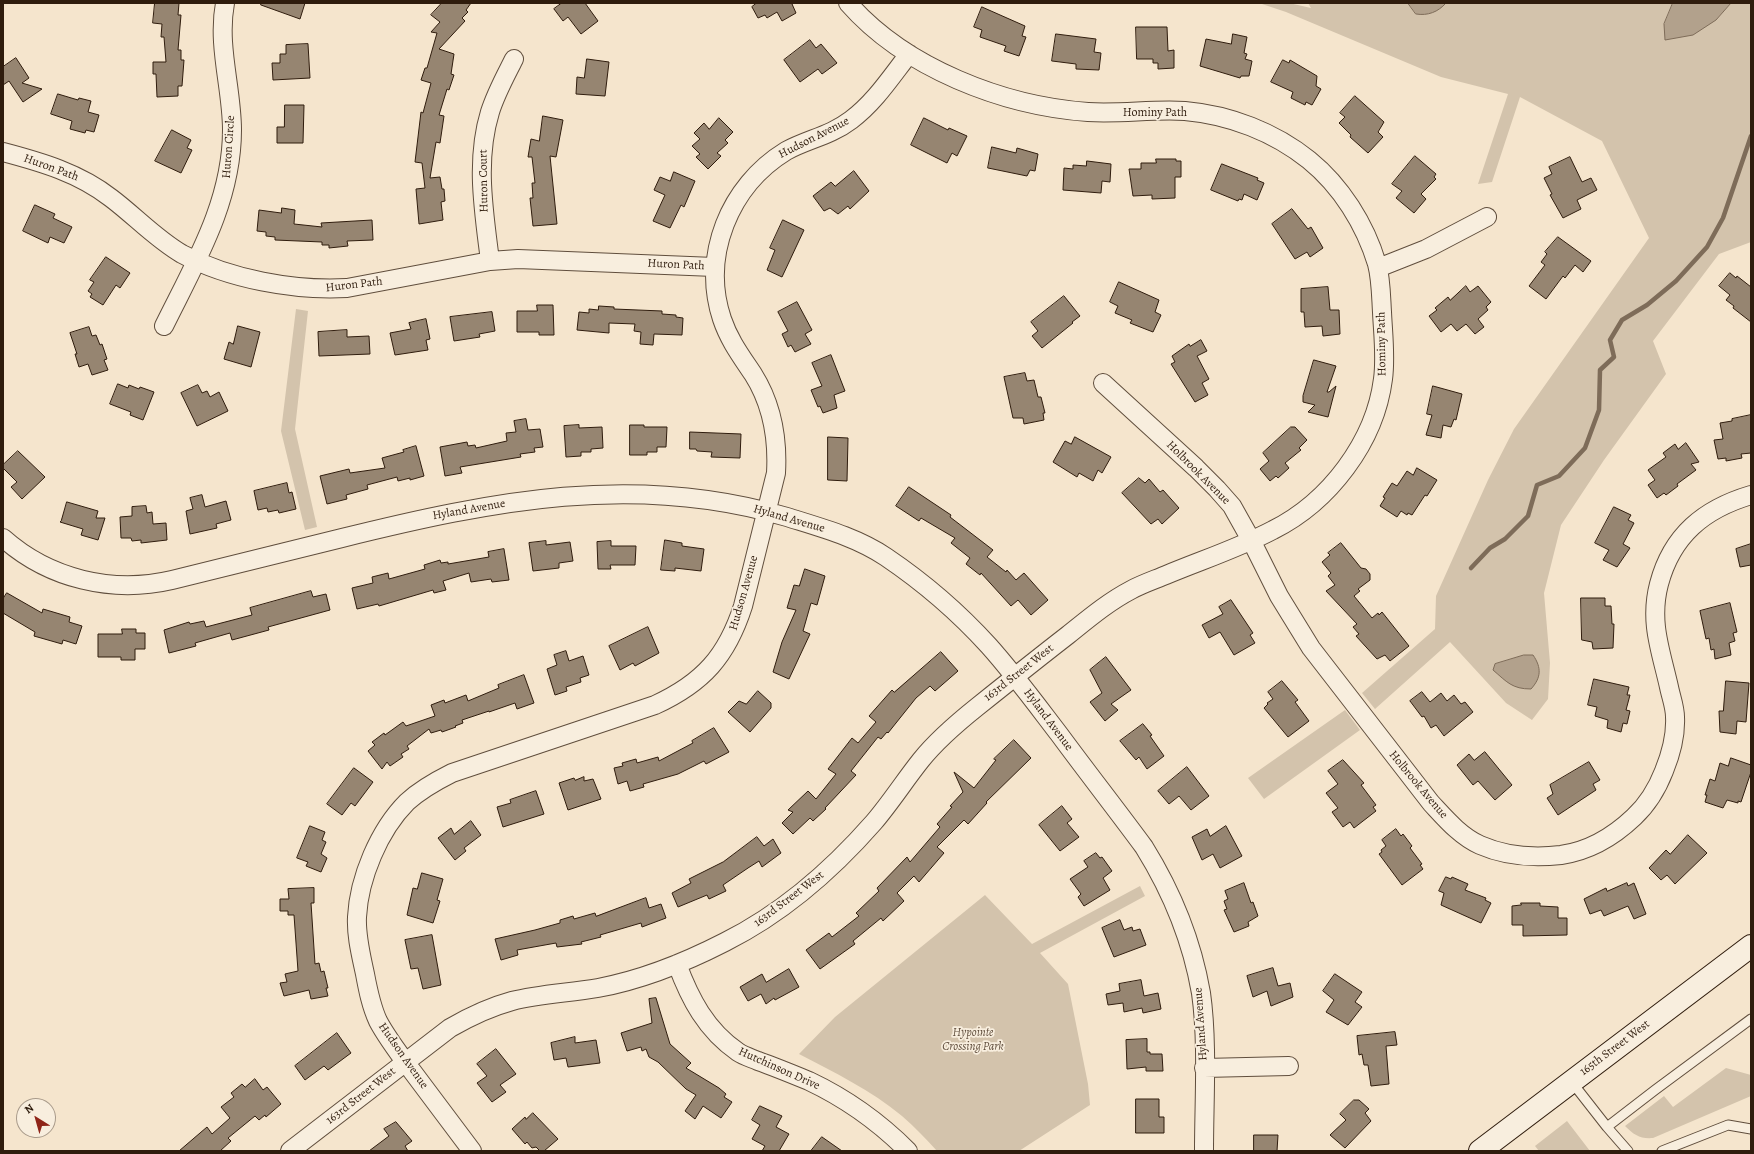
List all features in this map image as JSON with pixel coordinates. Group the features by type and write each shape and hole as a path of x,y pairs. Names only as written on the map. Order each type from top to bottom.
{"street":[{"name":"Huron Circle","path":"164,326 196,260 221,203 229,169 232,112 224,56 223,31 225,3"},
{"name":"Hominy Path","path":"848,3 859,16 878,33 909,54 937,70 968,84 1001,96 1062,109 1090,112 1183,111 1215,116 1238,122 1274,136 1305,157 1319,169 1340,193 1354,212 1363,229 1378,268 1381,297 1384,374 1377,405 1369,425 1349,462 1335,482 1318,499 1277,528 1251,540"},
{"name":"Hudson Avenue","path":"472,1151 406,1062 379,1022 373,1008 360,952 357,919 361,890 369,862 393,819 407,802 436,781 452,772 655,705 681,692 695,682 720,654 736,626 743,606 776,473 776,439 764,393 731,342 724,326 716,292 714,267 721,236 729,214 753,178 787,151 824,136 851,120 874,100 909,54"},
{"name":"Huron Court","path":"490,261 482,202 482,152 490,114 498,90 514,59"},
{"name":"Huron Path","path":"3,152 62,170 95,186 170,246 196,260 228,272 256,279 325,290 366,286 425,272 490,261 545,259 714,267"},
{"path":"1378,268 1426,250 1487,216"},
{"name":"Holbrook Avenue","path":"1103,383 1217,489 1232,506 1279,596 1311,648 1431,803 1448,821 1479,844 1494,850 1513,854 1546,857 1566,854 1582,849 1609,837 1623,827 1640,811 1659,785 1672,749 1675,717 1654,623 1659,584 1666,564 1678,543 1691,526 1708,512 1728,502 1751,495"},
{"name":"Hyland Avenue","path":"3,538 33,560 61,574 91,582 140,585 172,580 427,517 525,500 628,494 676,496 720,501 766,511 841,533 872,548 920,583 957,614 987,644 1144,847 1175,903 1190,949 1201,994 1203,1015 1204,1151"},
{"name":"163rd Street West","path":"290,1151 450,1028 465,1019 513,1000 602,987 677,964 747,930 781,908 812,885 843,855 870,826 933,747 967,715 1112,601 1135,588 1251,540"},
{"name":"165th Street West","path":"1480,1151 1751,946"},
{"name":"Hutchinson Drive","path":"677,964 695,1006 714,1030 739,1053 809,1081 823,1089 866,1116 908,1151"},
{"path":"1204,1068 1289,1066"}],"lane":[{"path":"1607,1127 1751,1019"},
{"path":"1572,1081 1607,1127 1628,1151"},
{"path":"1662,1151 1728,1125 1751,1129"}],"green space":[{"path":"1259,3 1289,3 1311,8 1308,3 1408,3 1416,14 1446,3 1673,3 1664,24 1716,20 1731,3 1751,3 1751,242 1719,254 1653,341 1666,374 1604,460 1561,525 1544,593 1550,663 1548,699 1532,720 1506,703 1450,642 1375,709 1362,693 1435,629 1436,596 1488,480 1514,429 1649,238 1602,141 1520,97 1492,182 1478,184 1508,94 1441,77 1286,12"},
{"path":"296,309 308,311 295,429 317,527 305,530 281,431"},
{"path":"1345,710 1360,730 1264,799 1248,778"},
{"name":"Hypointe Crossing Park","path":"1140,886 1145,896 1040,953 1068,984 1088,1084 1090,1105 1019,1151 937,1151 907,1120 878,1098 852,1082 799,1054 835,1017 985,895 1032,944"},
{"path":"1726,1068 1751,1075 1751,1096 1653,1138 1638,1136 1625,1126 1664,1096 1673,1107"},
{"path":"1567,1121 1590,1151 1539,1151 1535,1146"}],"shaded area":[{"path":"1408,3 1446,3 1440,9 1432,13 1416,14"},
{"path":"1673,3 1731,3 1716,20 1693,35 1665,40 1664,24"},
{"path":"1524,655 1533,655 1538,664 1539,673 1537,681 1531,689 1519,688 1510,684 1493,670 1495,664"}],"building":[{"path":"155,3 179,3 178,15 181,15 178,50 181,50 181,60 184,60 182,86 178,86 178,96 157,97 156,74 153,74 153,62 166,62 164,37 161,37 162,24 153,23"},
{"path":"261,3 305,3 300,19 261,5"},
{"path":"442,3 471,3 466,10 468,12 462,18 465,21 439,49 454,54 451,74 454,75 449,90 447,89 439,115 444,116 440,143 436,142 430,178 440,177 442,189 444,189 445,201 441,202 443,220 419,224 416,189 425,188 422,163 415,162 421,112 423,113 431,83 421,80 425,68 427,68 437,33 431,32 440,22 431,15"},
{"path":"562,3 585,3 598,21 581,34 568,17 563,21 554,9"},
{"path":"757,3 794,3 792,4 796,13 782,21 777,12 767,18 765,15 758,18 752,7"},
{"path":"982,7 1025,26 1022,36 1026,37 1019,56 1004,51 1006,46 980,37 982,30 974,27"},
{"path":"1136,27 1167,27 1168,51 1174,50 1174,68 1158,69 1158,63 1153,63 1153,59 1137,59"},
{"path":"1056,34 1096,39 1094,52 1101,53 1099,70 1076,69 1076,64 1052,61"},
{"path":"1233,34 1247,37 1244,53 1247,54 1245,59 1252,61 1249,76 1241,76 1240,78 1200,66 1206,39 1231,44"},
{"path":"810,40 816,48 821,44 837,63 822,74 818,69 800,82 784,60"},
{"path":"308,44 310,78 273,80 272,63 280,63 280,54 286,54 286,45"},
{"path":"16,58 29,78 22,83 42,89 23,102 9,81 3,85 3,67"},
{"path":"587,59 609,62 605,96 576,94 577,77 584,78"},
{"path":"1283,60 1289,63 1290,60 1317,76 1316,86 1321,89 1312,105 1306,102 1305,105 1291,98 1293,92 1271,82"},
{"path":"58,94 78,100 79,98 91,101 88,112 99,115 94,132 86,130 85,133 70,129 72,121 51,114"},
{"path":"1355,96 1384,122 1378,132 1383,137 1368,153 1350,137 1351,135 1339,123 1345,117 1340,113"},
{"path":"285,105 304,105 303,143 277,143 277,127 284,127"},
{"path":"543,116 563,120 556,157 550,156 557,224 533,226 530,198 533,198 532,183 535,183 532,157 528,157 531,139 539,141"},
{"path":"719,118 733,132 725,140 728,143 717,153 721,156 708,169 696,157 700,154 692,146 700,139 694,133 704,123 709,129"},
{"path":"924,118 948,130 949,128 967,136 957,156 952,153 947,163 911,145"},
{"path":"172,130 191,140 187,148 192,150 181,173 155,161"},
{"path":"992,147 1016,153 1017,148 1038,154 1035,171 1030,170 1027,176 988,168"},
{"path":"1415,156 1436,174 1434,177 1436,179 1421,194 1426,199 1414,213 1396,198 1402,191 1392,184"},
{"path":"1570,157 1582,182 1591,178 1597,190 1577,200 1581,209 1563,218 1550,195 1552,194 1544,178 1552,174 1549,167"},
{"path":"1156,159 1176,159 1176,161 1181,161 1181,177 1175,177 1175,198 1152,199 1152,195 1133,196 1129,169 1141,169 1141,163 1156,163"},
{"path":"1087,161 1111,164 1110,182 1102,181 1101,193 1063,190 1064,168 1073,169 1073,165 1086,166"},
{"path":"1222,164 1258,178 1257,180 1264,183 1257,200 1244,194 1242,200 1239,199 1238,201 1211,190"},
{"path":"854,171 869,191 850,209 848,206 838,214 830,208 824,211 813,196 831,182 835,186"},
{"path":"674,172 695,181 684,207 681,205 670,228 653,221 665,195 654,190 660,177 670,181"},
{"path":"35,205 55,214 53,218 72,227 64,243 50,237 48,243 23,231"},
{"path":"282,208 295,210 294,224 322,227 321,223 372,220 373,240 347,241 348,246 329,248 329,245 322,245 322,242 275,240 275,237 266,236 266,232 257,231 259,210 281,213"},
{"path":"1292,209 1308,229 1311,227 1323,248 1310,257 1307,252 1295,259 1272,224"},
{"path":"783,220 804,230 782,277 767,270 775,250 770,248"},
{"path":"1558,237 1591,261 1583,272 1575,265 1565,278 1563,276 1546,299 1529,286 1545,265 1541,262 1547,254 1545,252"},
{"path":"106,257 130,273 120,288 116,285 103,305 90,297 92,294 88,291 94,282 90,280"},
{"path":"1730,273 1736,278 1737,276 1751,287 1751,322 1733,308 1734,306 1726,300 1730,295 1719,286"},
{"path":"1119,282 1159,300 1155,312 1161,315 1153,332 1130,323 1132,320 1115,313 1118,306 1110,302"},
{"path":"1466,286 1470,292 1478,286 1491,302 1486,307 1488,310 1478,319 1484,327 1475,334 1466,324 1457,331 1451,324 1441,332 1429,316 1437,310 1435,308 1448,297 1450,300"},
{"path":"1328,287 1330,310 1339,310 1340,334 1323,336 1322,326 1305,327 1304,312 1301,312 1301,289"},
{"path":"1064,296 1080,316 1042,348 1032,336 1038,331 1031,322"},
{"path":"797,302 812,330 805,334 811,344 795,352 791,345 788,347 782,334 788,331 778,312"},
{"path":"537,305 553,305 554,335 539,335 539,332 517,332 517,311 537,311"},
{"path":"599,306 614,307 614,309 662,311 662,314 676,315 676,317 683,318 682,335 654,334 653,345 640,344 641,332 634,331 635,324 609,323 609,333 577,330 579,312 589,313 589,309 598,310"},
{"path":"492,312 495,331 479,334 480,337 454,341 450,317"},
{"path":"426,319 430,339 426,340 428,350 395,355 390,333 411,329 409,323"},
{"path":"238,326 260,332 251,367 224,359 229,342 233,344"},
{"path":"89,327 92,336 96,335 100,345 102,344 107,359 104,360 108,370 92,375 88,364 79,367 75,354 77,354 70,333"},
{"path":"347,330 347,337 369,336 370,354 319,356 318,332"},
{"path":"1201,340 1207,351 1197,356 1209,379 1202,383 1208,395 1195,402 1171,364 1175,362 1172,356 1189,344 1190,346"},
{"path":"831,355 845,391 834,395 837,408 823,413 820,406 818,407 811,390 822,386 812,363"},
{"path":"1314,360 1336,366 1327,392 1336,386 1328,417 1308,412 1315,405 1303,402 1303,396"},
{"path":"1025,373 1027,381 1034,380 1038,397 1041,397 1045,413 1043,413 1044,420 1024,424 1023,418 1013,418 1004,377"},
{"path":"118,384 128,388 129,385 139,389 140,387 154,392 143,420 130,415 131,412 110,404"},
{"path":"198,385 202,393 207,391 210,397 219,392 228,411 197,426 181,393"},
{"path":"1433,386 1462,394 1456,420 1454,419 1451,427 1443,425 1441,438 1426,435 1432,415 1427,414"},
{"path":"1751,415 1751,453 1741,454 1742,458 1726,461 1726,458 1718,459 1714,440 1723,439 1720,423"},
{"path":"526,419 528,430 540,429 543,447 534,448 535,452 520,454 521,457 460,467 462,473 445,476 440,447 467,442 468,446 475,445 476,448 507,441 506,433 516,432 514,421"},
{"path":"579,425 579,428 602,427 603,448 591,449 591,452 581,452 581,456 566,457 564,426"},
{"path":"630,425 644,425 644,427 667,427 666,447 657,447 657,452 647,452 647,455 630,455"},
{"path":"1291,427 1295,427 1307,440 1299,448 1301,450 1285,463 1289,468 1278,478 1276,476 1270,481 1260,469 1269,461 1263,453"},
{"path":"690,432 741,434 740,458 711,457 712,452 690,449"},
{"path":"828,437 848,438 847,481 828,480"},
{"path":"1075,437 1111,457 1102,473 1098,470 1093,481 1079,473 1077,477 1053,462 1065,441 1071,444"},
{"path":"1686,443 1699,462 1691,464 1696,470 1677,484 1678,486 1666,495 1664,493 1657,498 1648,485 1655,480 1648,470 1666,457 1663,453 1675,444 1678,449"},
{"path":"416,446 424,476 410,480 410,478 398,481 397,477 367,485 368,489 346,495 347,499 327,504 320,476 349,469 350,473 385,468 382,458 404,452 403,450"},
{"path":"18,451 45,477 22,499 11,487 17,482 3,468 3,465"},
{"path":"1417,468 1437,480 1412,515 1408,513 1407,515 1401,511 1397,517 1380,506 1385,498 1383,497 1392,483 1397,486 1407,471 1413,475"},
{"path":"1139,478 1145,483 1149,479 1160,492 1163,490 1179,508 1162,524 1158,519 1151,524 1122,493"},
{"path":"287,483 289,493 292,492 296,509 279,513 278,510 268,512 267,508 258,510 254,491"},
{"path":"909,487 951,515 950,517 993,550 987,557 1006,572 1007,570 1016,580 1024,573 1048,600 1031,615 1018,600 1011,606 981,573 980,575 966,564 970,558 951,543 955,538 921,518 919,521 896,506"},
{"path":"202,495 205,507 226,501 231,520 216,524 217,528 190,534 186,511 193,509 190,498"},
{"path":"67,502 98,511 96,518 105,518 98,540 81,535 83,529 60,522"},
{"path":"146,506 147,513 152,512 153,524 166,523 167,540 141,543 141,540 132,541 131,538 121,538 120,517 132,516 132,507"},
{"path":"1614,507 1631,515 1628,520 1634,523 1623,544 1630,548 1617,567 1603,560 1609,550 1595,543"},
{"path":"665,540 682,543 682,546 704,549 701,571 675,568 675,571 661,570"},
{"path":"546,541 546,545 570,542 573,561 559,563 559,568 533,571 529,543"},
{"path":"611,541 611,546 636,546 635,565 610,565 611,569 598,569 597,542"},
{"path":"1341,543 1361,568 1366,569 1370,574 1370,580 1358,589 1360,591 1354,596 1372,618 1378,613 1379,615 1382,612 1409,646 1390,661 1385,655 1377,659 1356,636 1359,634 1353,627 1357,624 1326,591 1335,585 1328,576 1331,573 1322,562 1330,555 1328,553"},
{"path":"1751,544 1751,565 1740,567 1736,549"},
{"path":"504,549 509,580 492,582 491,579 471,582 469,573 443,581 446,590 434,593 433,590 379,606 378,604 357,609 352,588 373,583 372,577 388,573 389,579 425,569 424,565 440,560 441,563 448,562 448,564 489,557 488,552"},
{"path":"805,569 825,576 817,605 811,603 803,631 810,634 789,679 773,672 782,642 796,610 787,608 794,585 799,586"},
{"path":"311,591 313,597 326,594 330,610 268,627 269,630 232,640 230,633 195,643 196,646 169,653 164,630 189,622 190,624 204,621 206,627 252,615 250,608"},
{"path":"7,593 42,613 43,609 70,617 69,622 82,626 76,644 63,640 62,644 34,636 35,632 3,613 3,599"},
{"path":"1581,598 1605,598 1605,606 1611,606 1612,624 1614,624 1613,648 1593,649 1592,642 1582,640"},
{"path":"1231,600 1253,633 1250,635 1255,643 1234,655 1220,632 1209,638 1202,625 1223,614 1219,607"},
{"path":"1730,603 1737,632 1733,633 1735,641 1729,643 1731,655 1715,659 1714,649 1711,650 1709,638 1706,639 1700,611"},
{"path":"648,627 659,653 635,666 633,663 620,670 609,646"},
{"path":"122,629 136,629 136,633 145,633 145,649 135,649 135,660 121,660 121,657 98,657 98,634 122,634"},
{"path":"566,651 569,661 583,656 589,675 580,678 581,682 566,687 567,691 555,695 547,669 557,665 554,655"},
{"path":"941,652 958,671 935,691 930,686 916,698 888,733 887,732 881,739 878,737 851,771 856,775 825,808 826,809 813,821 810,818 793,834 782,823 793,812 788,810 808,791 816,799 836,774 828,769 852,738 858,743 876,722 869,716 892,690 894,692"},
{"path":"1106,657 1131,690 1111,704 1118,710 1105,721 1090,702 1102,693 1090,670"},
{"path":"524,675 534,703 517,709 515,703 489,711 462,720 463,723 442,732 441,730 431,733 429,729 407,746 409,749 401,754 403,757 390,766 387,762 382,769 368,751 375,745 372,742 403,722 406,726 435,716 431,705 444,700 445,703 466,695 468,701 499,688 498,685"},
{"path":"1594,679 1629,687 1627,695 1630,695 1626,710 1630,711 1627,724 1623,723 1621,732 1607,728 1608,720 1595,716 1597,707 1588,705"},
{"path":"1282,681 1298,700 1295,702 1309,721 1288,737 1264,708 1268,704 1267,703 1273,699 1268,692"},
{"path":"1726,681 1749,683 1746,722 1737,721 1736,734 1720,732 1719,711 1723,711"},
{"path":"758,691 771,703 771,708 750,732 728,712 739,701 746,704"},
{"path":"1422,692 1430,702 1441,693 1447,701 1454,695 1461,704 1465,702 1473,712 1444,736 1436,725 1431,728 1424,716 1422,717 1410,701"},
{"path":"1143,724 1152,735 1150,736 1164,756 1147,769 1139,757 1136,760 1120,741"},
{"path":"714,728 729,752 706,764 704,761 678,774 643,784 644,787 630,791 627,781 618,784 614,768 623,766 622,763 636,759 637,763 658,757 659,761 693,743 692,741"},
{"path":"1014,740 1031,758 986,802 987,803 968,824 964,820 937,847 944,853 919,882 914,876 897,893 904,901 883,921 881,918 853,941 855,944 820,969 806,950 829,933 832,937 859,916 856,913 879,891 877,888 907,857 910,862 940,827 937,824 952,807 950,806 963,792 954,772 974,788 996,760 994,759"},
{"path":"1485,752 1512,785 1495,800 1478,781 1473,785 1457,765 1469,754 1474,760"},
{"path":"1731,758 1751,765 1751,772 1741,802 1738,801 1738,803 1727,800 1723,808 1705,802 1707,795 1705,795 1710,779 1715,781 1720,763 1728,766"},
{"path":"1343,760 1364,783 1361,785 1376,805 1373,807 1376,811 1354,828 1350,822 1343,827 1332,812 1338,808 1326,793 1338,784 1328,771"},
{"path":"1589,762 1600,780 1593,784 1596,790 1558,815 1547,798 1553,794 1550,785"},
{"path":"1187,767 1209,796 1191,810 1179,796 1169,804 1158,791"},
{"path":"354,768 373,782 355,806 351,803 342,815 327,804"},
{"path":"584,777 584,781 593,779 601,799 568,810 559,783 574,778 575,780"},
{"path":"536,791 544,814 503,827 497,807 511,803 510,800"},
{"path":"1062,806 1072,819 1067,823 1079,837 1060,851 1039,825"},
{"path":"471,821 481,835 464,848 466,851 455,860 438,838 451,828 454,834"},
{"path":"310,826 325,832 322,840 326,842 321,854 327,858 321,872 306,866 308,862 297,858"},
{"path":"1226,826 1242,856 1220,868 1213,854 1202,860 1192,837 1207,829 1210,836"},
{"path":"1396,829 1401,836 1403,834 1412,846 1410,848 1422,864 1420,865 1423,869 1402,885 1379,854 1386,846 1382,840"},
{"path":"1688,835 1707,853 1675,884 1667,875 1661,880 1649,868 1666,850 1670,854"},
{"path":"757,837 764,846 773,839 781,853 762,867 759,861 723,885 726,891 709,899 707,895 678,907 672,893 691,883 689,879 723,862"},
{"path":"1096,853 1100,858 1102,857 1112,871 1103,878 1110,890 1084,906 1078,897 1081,894 1070,879 1088,867 1084,861"},
{"path":"422,873 443,879 437,900 440,901 433,923 407,915 413,888 417,889"},
{"path":"1446,877 1451,879 1452,877 1468,884 1465,890 1486,898 1485,900 1491,903 1481,923 1441,905 1444,893 1439,891"},
{"path":"1244,883 1251,903 1253,902 1258,916 1248,922 1249,926 1234,932 1224,910 1227,909 1224,901 1228,899 1225,891"},
{"path":"1627,883 1628,886 1634,883 1646,914 1634,919 1628,906 1604,916 1601,910 1590,914 1584,899 1606,888 1607,891"},
{"path":"314,888 314,903 311,903 315,964 319,963 321,972 324,971 328,988 326,988 328,996 311,999 309,990 284,996 280,983 287,982 285,974 298,971 294,915 288,915 288,911 280,911 280,899 289,899 288,889"},
{"path":"646,898 649,908 661,904 666,918 642,927 641,923 600,935 601,937 581,942 582,944 557,947 556,943 517,950 518,955 501,960 495,939 560,923 560,920 573,916 574,919 595,913 596,916"},
{"path":"1521,903 1540,903 1540,906 1558,907 1558,918 1567,918 1567,935 1523,936 1523,925 1512,925 1512,906 1521,905"},
{"path":"1120,920 1124,930 1132,927 1133,931 1140,929 1146,945 1114,957 1102,928"},
{"path":"432,935 441,985 423,989 418,968 411,969 405,940"},
{"path":"1273,968 1278,986 1290,983 1293,997 1271,1006 1267,991 1253,997 1247,976"},
{"path":"789,969 799,987 775,1000 774,998 766,1004 761,994 748,1001 740,987 762,974 766,982"},
{"path":"1335,974 1362,992 1355,1002 1362,1007 1348,1025 1326,1012 1334,1000 1323,991"},
{"path":"1141,980 1144,996 1158,993 1161,1009 1143,1013 1142,1008 1124,1012 1123,1003 1108,1005 1106,994 1120,991 1119,984"},
{"path":"656,998 670,1044 691,1063 686,1068 719,1088 726,1094 724,1097 732,1102 721,1118 703,1106 695,1119 685,1111 696,1095 686,1089 658,1062 649,1057 646,1049 642,1051 641,1047 627,1051 621,1033 652,1023 649,999"},
{"path":"1395,1032 1397,1045 1386,1046 1389,1084 1371,1086 1368,1065 1364,1065 1362,1054 1359,1055 1357,1036"},
{"path":"337,1033 351,1053 328,1070 324,1066 305,1080 295,1066"},
{"path":"575,1037 575,1043 596,1040 600,1063 568,1067 566,1058 554,1060 551,1043"},
{"path":"1147,1039 1147,1052 1150,1052 1150,1054 1162,1054 1163,1071 1146,1071 1146,1067 1127,1069 1126,1040"},
{"path":"496,1049 516,1074 500,1085 506,1092 492,1102 477,1083 487,1076 477,1064"},
{"path":"255,1079 263,1090 267,1087 281,1104 266,1117 265,1115 259,1120 255,1116 228,1138 231,1141 220,1151 179,1151 207,1127 212,1134 230,1118 221,1107 234,1097 231,1093 242,1084 245,1087"},
{"path":"1136,1099 1159,1099 1159,1117 1164,1117 1164,1133 1136,1133"},
{"path":"1354,1100 1359,1100 1369,1109 1365,1113 1371,1121 1345,1148 1330,1135 1346,1120 1340,1114"},
{"path":"760,1106 782,1116 776,1127 789,1134 779,1151 762,1151 765,1146 752,1139 760,1125 752,1120"},
{"path":"533,1113 558,1139 544,1151 540,1151 536,1147 532,1148 527,1142 525,1144 512,1129 525,1117 526,1119"},
{"path":"396,1122 412,1141 405,1146 408,1151 369,1151 389,1136 384,1129"},
{"path":"1254,1135 1278,1135 1277,1151 1254,1151"},
{"path":"822,1137 842,1151 811,1151"}],"waterway":[{"path":"1471,568 1490,548 1505,539 1528,516 1537,485 1559,476 1585,448 1599,410 1600,370 1614,357 1610,340 1622,320 1647,305 1676,281 1707,247 1723,218 1751,136"}]}
